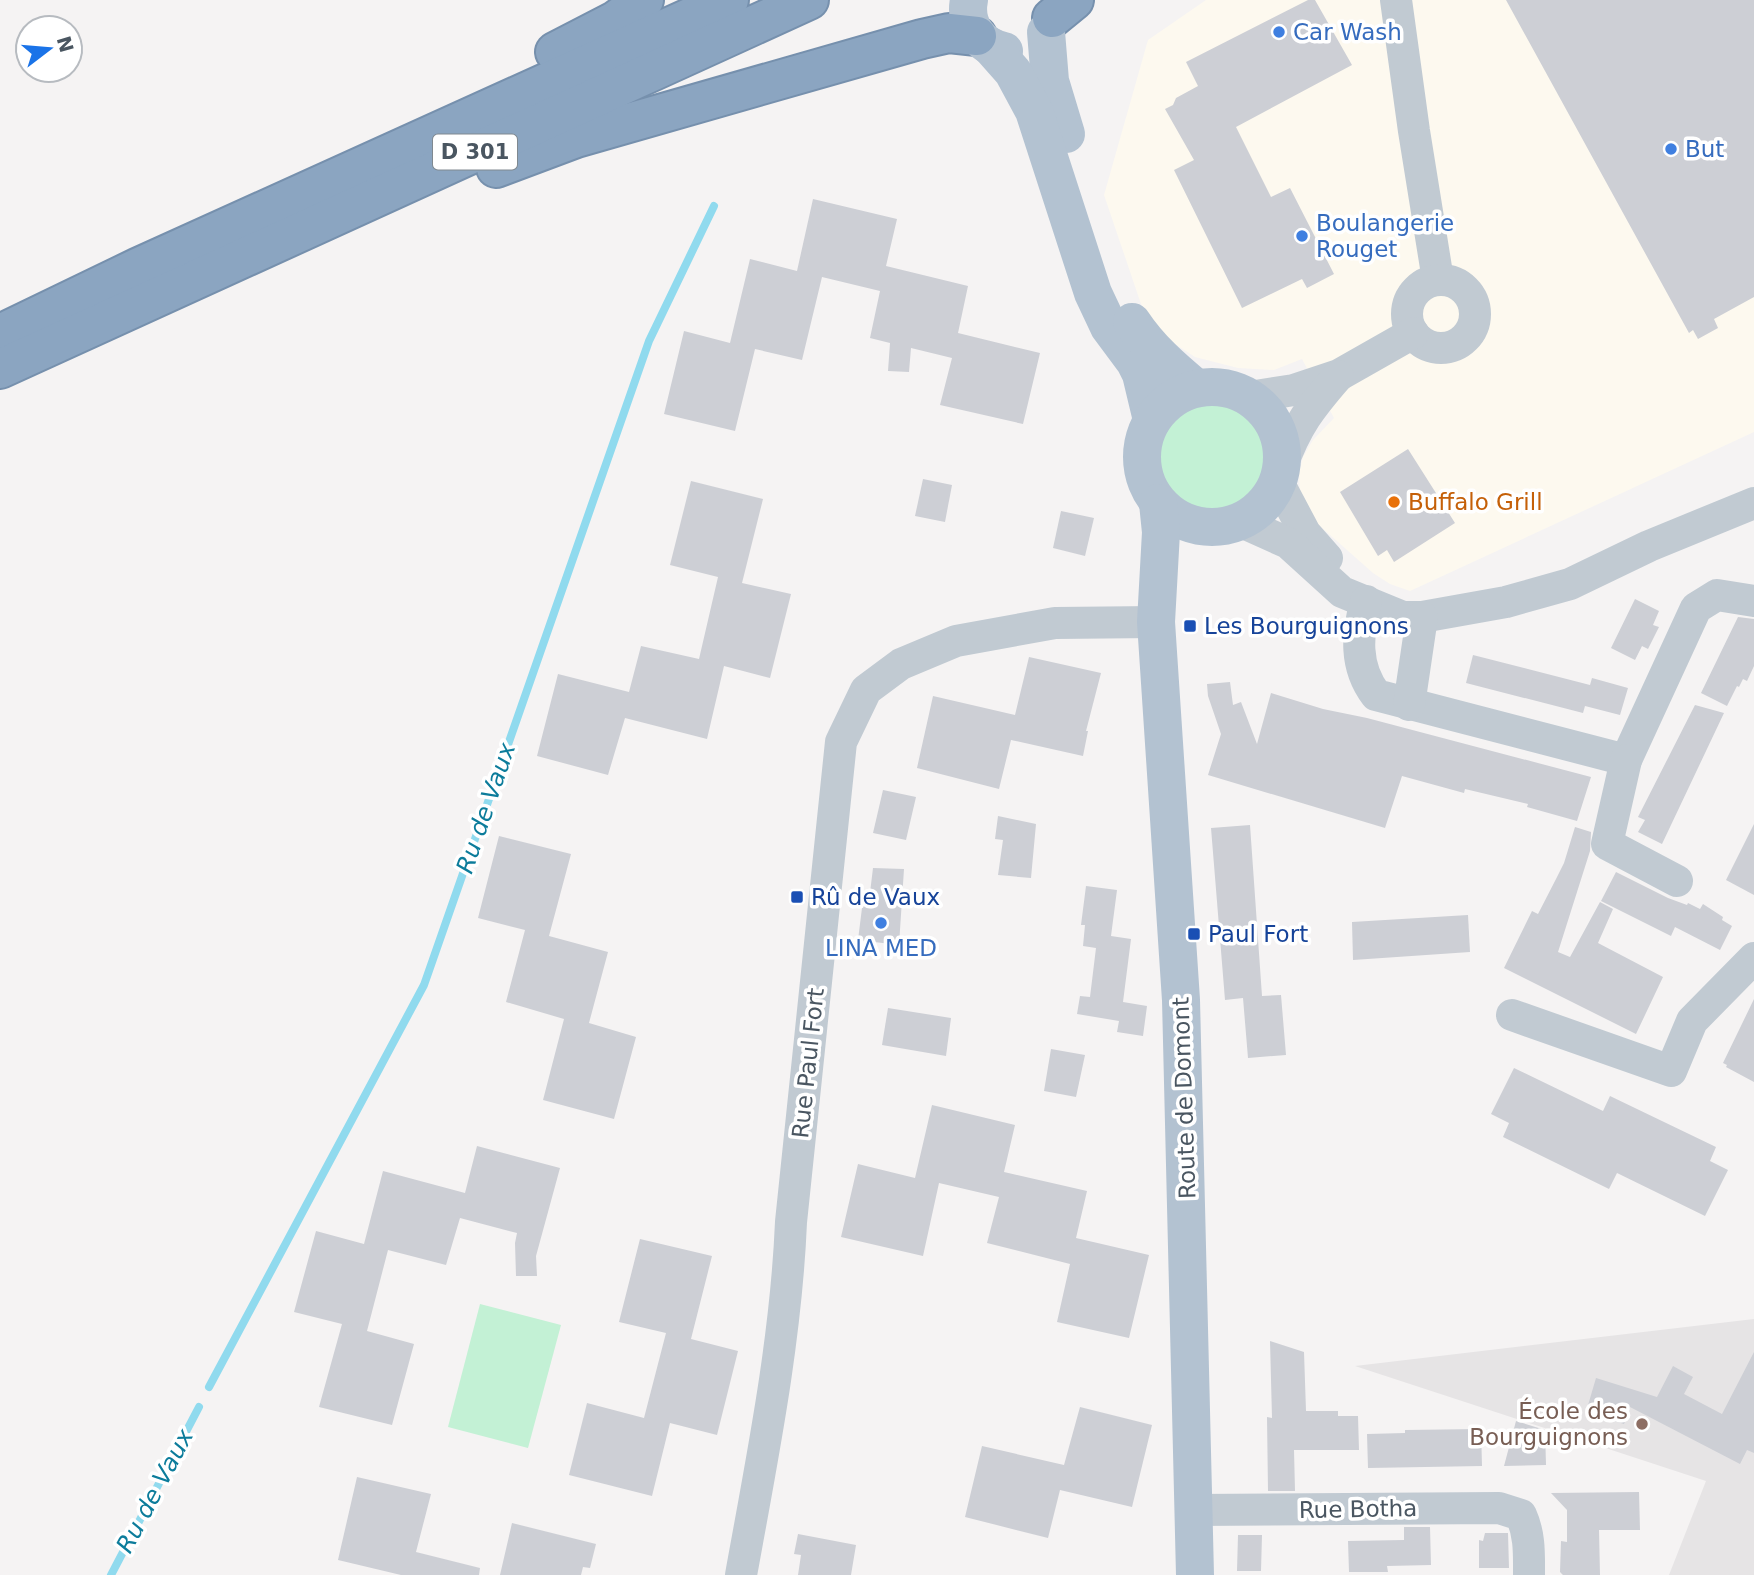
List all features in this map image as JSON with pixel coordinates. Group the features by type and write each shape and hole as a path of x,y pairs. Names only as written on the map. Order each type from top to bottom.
{"highway":[{"path":"139,286 615,21 644,0"},
{"name":"D 301","path":"0,369 139,286 729,0"},
{"name":"D 301","path":"0,334 139,286 809,0"},
{"path":"139,286 576,138 922,39 979,28"}],"main road":[{"path":"979,28 1001,51 1014,52 1027,49 1038,42 1056,13"},
{"path":"1056,13 1050,81 1119,297 1145,341 1160,358 1196,388"},
{"path":"979,28 1013,72 1034,111 1093,293 1109,327 1141,374 1152,420"},
{"path":"1210,386 1241,392 1249,397 1262,407 1273,421 1282,444 1280,474 1273,496 1252,517 1226,524 1198,527 1175,517 1158,503 1146,482 1142,451 1152,420 1168,401 1196,388 1210,386"},
{"name":"Route de Domont","path":"1158,503 1161,533 1156,622 1181,1000 1195,1575"},
{"name":"Route de Domont","path":"1156,622 1185,561 1196,545 1226,524"}],"street":[{"path":"1396,0 1438,280"},
{"path":"1438,280 1462,287 1471,298 1475,319 1471,330 1458,344 1447,348 1435,348 1421,342 1413,333 1407,316 1408,304 1414,293 1427,283 1438,280"},
{"path":"1249,397 1294,390 1339,375 1413,333"},
{"path":"1339,375 1308,410 1290,444 1280,474 1305,533 1366,601"},
{"path":"1226,524 1288,543 1342,592 1403,617 1422,617 1506,603 1570,584 1648,546 1754,503"},
{"path":"1677,881 1607,844 1626,760 1696,608 1717,595 1754,601"},
{"path":"1366,601 1359,628 1364,680 1376,695 1626,760"},
{"path":"1409,705 1422,617"},
{"name":"Rue Paul Fort","path":"741,1575 783,1324 791,1222 841,742 866,690 901,664 956,641 1055,623 1156,622"},
{"path":"1512,1015 1671,1071 1692,1021 1754,958"},
{"name":"Rue Botha","path":"1194,1510 1499,1507 1521,1515 1529,1535 1529,1575"}],"shaded area":[{"path":"1206,0 1754,0 1754,432 1410,591 1390,584 1373,573 1312,519 1300,495 1299,473 1303,457 1313,440 1334,418 1302,359 1274,370 1238,368 1195,357 1166,338 1141,304 1104,195 1148,40"},
{"name":"École des Bourguignons","path":"1754,1319 1754,1575 1669,1575 1706,1481 1355,1366"}],"green space":[{"path":"1212,400 1234,404 1252,416 1264,434 1268,456 1264,478 1252,496 1234,508 1212,512 1190,508 1172,496 1160,478 1156,456 1160,434 1172,416 1190,404"},
{"path":"480,1304 561,1325 528,1448 448,1427"}],"building":[{"path":"1308,0 1315,0 1352,65 1236,127 1271,197 1290,188 1334,274 1307,288 1302,279 1242,308 1174,170 1194,160 1165,109 1173,105 1176,98 1198,86 1186,62"},
{"name":"But","path":"1506,0 1754,0 1754,297 1714,319 1718,328 1698,339 1693,330 1689,333"},
{"path":"813,199 897,219 886,266 968,286 958,333 1040,353 1023,424 940,405 952,358 911,348 909,372 888,371 890,343 870,338 880,291 822,277 802,360 755,349 735,431 664,414 684,331 730,343 750,259 797,271"},
{"name":"Buffalo Grill","path":"1408,449 1455,523 1394,562 1387,550 1378,556 1340,492"},
{"path":"923,479 952,485 945,522 915,516"},
{"path":"691,481 763,499 742,583 791,594 770,678 724,666 707,739 625,718 608,775 537,756 558,674 629,692 641,646 699,659 718,577 670,565"},
{"path":"1061,511 1094,518 1085,556 1053,548"},
{"path":"1635,599 1659,611 1653,625 1659,627 1648,649 1642,646 1635,660 1611,648"},
{"path":"1738,617 1754,619 1754,666 1747,681 1743,679 1739,687 1737,686 1727,706 1701,693"},
{"path":"1473,655 1590,685 1592,678 1628,688 1620,715 1585,706 1583,713 1466,683"},
{"path":"1029,657 1101,673 1086,731 1083,756 1011,740 999,789 917,768 933,696 1015,715"},
{"path":"1230,682 1233,705 1241,702 1257,744 1271,693 1323,709 1591,777 1577,821 1527,807 1528,804 1465,789 1464,793 1402,776 1385,828 1208,775 1221,734 1208,696 1207,684"},
{"path":"1695,705 1724,713 1662,844 1638,832 1645,820 1638,817"},
{"path":"883,790 916,797 906,840 873,833"},
{"path":"998,816 1036,824 1031,878 998,875 1003,840 995,839"},
{"path":"1754,824 1754,895 1726,880"},
{"path":"1250,825 1262,996 1281,995 1286,1055 1248,1058 1243,998 1225,1000 1211,828"},
{"path":"1575,827 1591,832 1590,851 1558,952 1570,957 1600,902 1613,909 1598,943 1663,977 1636,1034 1504,968 1532,911 1538,914 1556,879"},
{"path":"499,836 571,854 549,936 608,952 589,1023 636,1037 614,1119 543,1100 564,1019 506,1002 525,930 478,918"},
{"path":"873,868 904,869 899,945 858,940 863,900 869,901"},
{"path":"1616,872 1687,905 1688,903 1700,909 1703,904 1723,917 1722,920 1732,926 1720,950 1675,927 1671,936 1601,901"},
{"path":"1086,886 1117,890 1111,936 1131,939 1123,1002 1147,1006 1143,1036 1117,1032 1119,1021 1077,1014 1080,996 1090,997 1096,948 1083,946 1085,925 1081,925"},
{"path":"1468,915 1470,952 1353,960 1352,922"},
{"path":"1754,999 1754,1082 1723,1063"},
{"path":"888,1008 951,1018 946,1056 882,1045"},
{"path":"1051,1049 1085,1055 1076,1097 1044,1091"},
{"path":"1514,1068 1603,1111 1610,1096 1716,1147 1710,1161 1728,1170 1705,1216 1617,1173 1609,1189 1503,1137 1509,1123 1491,1114"},
{"path":"932,1105 1015,1125 1004,1172 1087,1191 1076,1238 1149,1255 1129,1338 1057,1322 1070,1264 987,1243 999,1197 939,1183 923,1256 841,1237 858,1164 915,1178"},
{"path":"477,1146 560,1168 536,1256 537,1276 516,1276 517,1233 460,1218 446,1265 388,1250 367,1331 414,1344 392,1425 319,1407 342,1324 294,1312 316,1231 364,1244 383,1171 465,1193"},
{"path":"640,1239 712,1256 691,1339 738,1351 717,1435 670,1423 652,1496 569,1475 587,1403 644,1418 666,1333 619,1322"},
{"path":"1270,1341 1304,1352 1306,1411 1338,1411 1338,1416 1358,1416 1359,1450 1294,1450 1295,1491 1268,1491 1267,1417 1272,1418"},
{"path":"1754,1352 1754,1453 1747,1450 1740,1464 1630,1407 1624,1424 1586,1412 1596,1378 1657,1397 1673,1366 1693,1377 1684,1394 1722,1414"},
{"path":"1080,1407 1152,1425 1132,1507 1060,1490 1048,1538 965,1517 982,1446 1064,1465"},
{"path":"1516,1421 1545,1430 1546,1465 1504,1466"},
{"path":"1481,1429 1482,1466 1368,1468 1367,1434 1405,1433 1405,1430"},
{"path":"357,1477 431,1494 416,1552 480,1568 479,1575 401,1575 338,1560"},
{"path":"1639,1492 1640,1530 1599,1530 1600,1575 1563,1575 1560,1572 1561,1541 1567,1542 1567,1510 1551,1493"},
{"path":"512,1523 596,1544 590,1568 583,1567 581,1575 500,1575"},
{"path":"1404,1527 1430,1527 1431,1565 1387,1566 1388,1572 1349,1572 1348,1541 1404,1540"},
{"path":"1485,1533 1508,1533 1509,1568 1479,1568 1479,1540 1483,1541"},
{"path":"798,1534 856,1545 851,1575 798,1575 801,1555 794,1554"},
{"path":"1238,1535 1262,1535 1261,1571 1237,1571"}],"waterway":[{"name":"Ru de Vaux","path":"209,1387 424,985 649,341 714,206"},
{"name":"Ru de Vaux","path":"111,1575 199,1407"}],"place":[{"name":"Car Wash","path":"1279,32"},
{"name":"But","path":"1671,149"},
{"name":"Boulangerie Rouget","path":"1302,236"},
{"name":"Buffalo Grill","path":"1394,502"},
{"name":"Les Bourguignons","path":"1190,626"},
{"name":"Rû de Vaux","path":"797,897"},
{"name":"LINA MED","path":"881,923"},
{"name":"Paul Fort","path":"1194,934"},
{"name":"École des Bourguignons","path":"1642,1424"}]}
